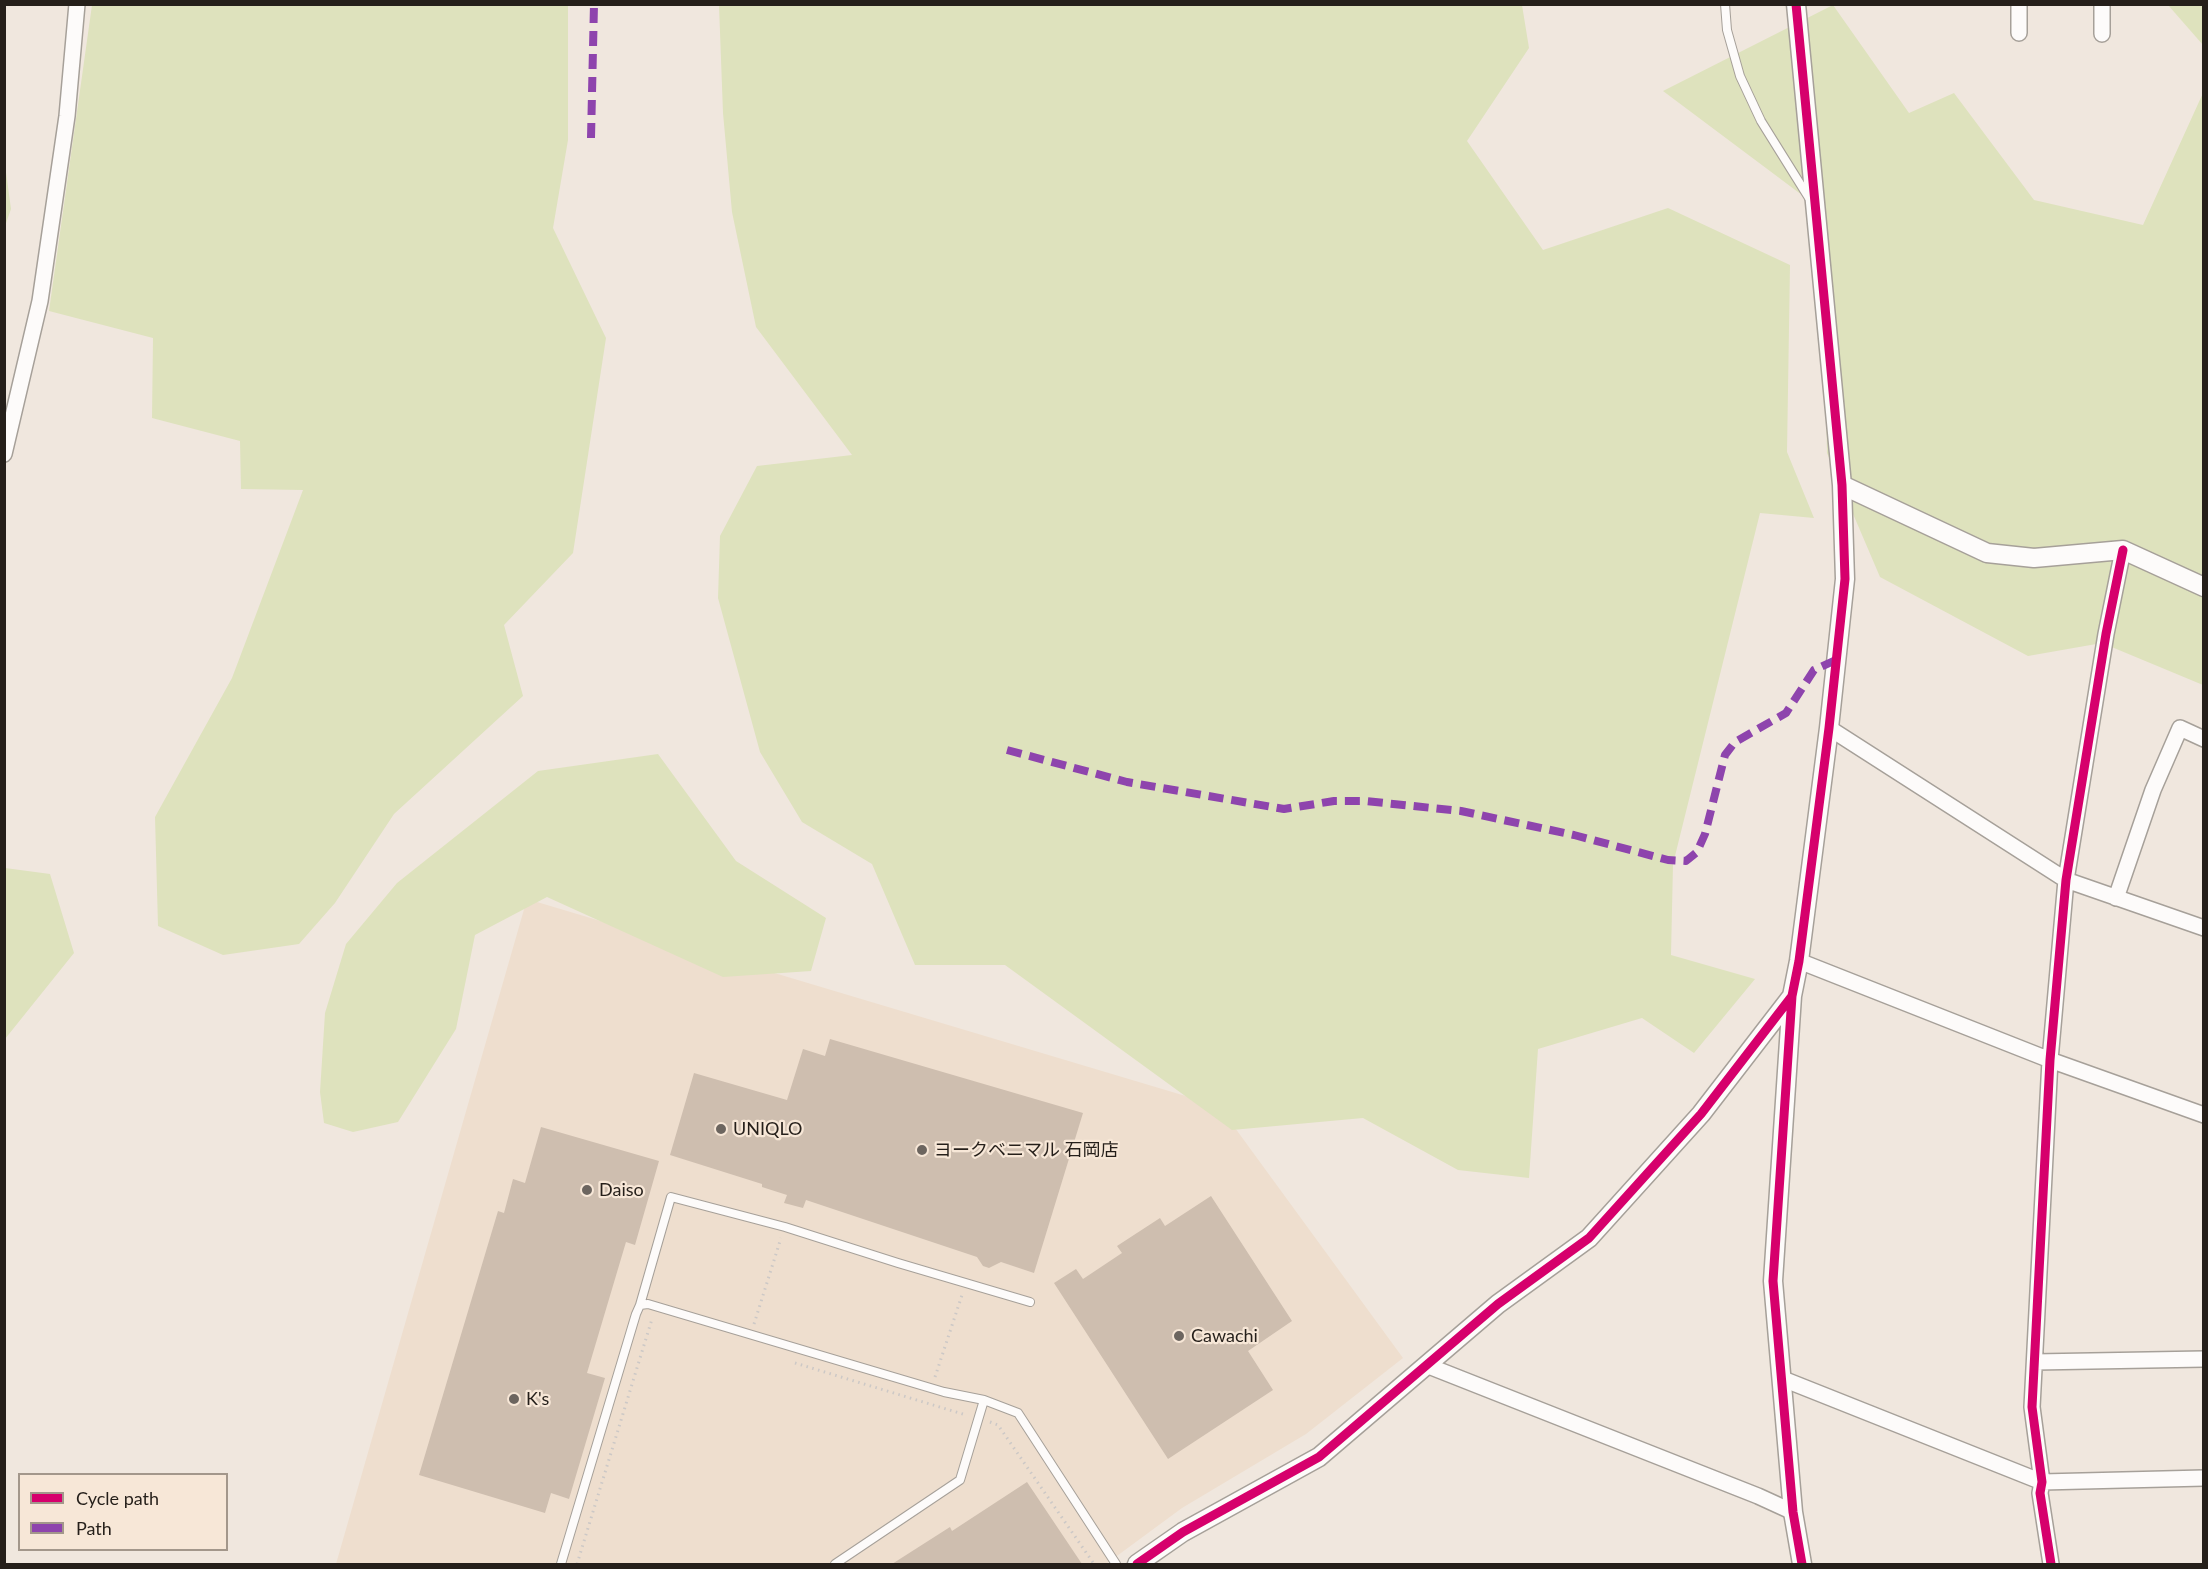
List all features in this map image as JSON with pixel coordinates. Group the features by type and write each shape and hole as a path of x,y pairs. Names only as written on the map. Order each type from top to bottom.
{"street":[{"path":"4,454 40,302 67,116 77,4"},
{"path":"1796,4 1842,485 1845,579 1829,728 1799,961 1792,996 1773,1281 1793,1512 1802,1564"},
{"path":"2019,4 2019,33"},
{"path":"2102,4 2102,34"},
{"path":"1842,485 1987,553 2034,558 2123,550 2204,587"},
{"path":"2051,1564 2040,1493 2042,1482 2032,1407 2050,1060 2066,880 2106,634 2123,550"},
{"path":"1829,728 2066,880 2204,928"},
{"path":"2116,898 2153,790 2180,728 2204,739"},
{"path":"1799,961 2050,1060 2204,1115"},
{"path":"1137,1564 1183,1532 1319,1457 1498,1304 1589,1238 1701,1114 1792,996"},
{"path":"2035,1362 2204,1359"},
{"path":"1426,1365 1758,1496 1793,1512"},
{"path":"1783,1379 2042,1482 2204,1478"}],"lane":[{"path":"1725,4 1727,30 1740,76 1761,121 1816,210"},
{"path":"561,1564 671,1197 785,1227 1030,1302"},
{"path":"640,1305 648,1304 931,1388 984,1400 1018,1413 1116,1564"},
{"path":"835,1564 960,1480 984,1400"}],"path":[{"path":"751,1334 785,1227"},
{"path":"926,1404 966,1282"},
{"path":"578,1564 652,1318 636,1314"},
{"path":"792,1362 998,1425 1094,1564"}],"shaded area":[{"path":"527,899 1219,1106 1403,1358 1306,1434 1182,1508 1106,1564 336,1564"}],"green space":[{"path":"92,5 568,5 568,140 553,228 606,338 573,553 504,625 523,696 394,814 335,903 299,944 223,955 158,926 155,817 232,678 303,490 241,489 240,441 152,418 153,338 49,311"},
{"path":"719,5 1522,5 1529,48 1467,141 1543,250 1668,208 1790,265 1787,452 1814,518 1760,513 1673,864 1671,955 1755,979 1694,1053 1642,1018 1538,1049 1529,1178 1458,1170 1363,1118 1232,1130 1005,965 915,965 872,864 802,822 760,752 718,598 720,536 757,466 852,455 756,327 732,212 723,113"},
{"path":"1833,5 1909,113 1954,93 2034,200 2143,225 2203,93 2203,685 2102,643 2028,656 1880,577 1827,453 1822,210 1663,91"},
{"path":"2168,5 2203,5 2203,45"},
{"path":"5,165 11,209 4,226"},
{"path":"658,754 736,861 826,918 811,971 723,977 547,897 475,935 456,1029 398,1122 353,1132 324,1123 320,1092 325,1013 346,944 397,883 538,771"},
{"path":"5,868 50,874 74,953 5,1039"}],"building":[{"name":"ヨークベニマル 石岡店","path":"830,1039 1083,1113 1034,1273 1001,1262 989,1268 983,1266 977,1257 806,1200 803,1208 784,1203 787,1195 762,1187 762,1184 670,1155 694,1073 787,1100 803,1049 825,1056"},
{"path":"541,1127 659,1161 635,1245 626,1242 587,1373 605,1378 569,1499 551,1493 545,1513 419,1475 498,1211 504,1213 513,1179 525,1183"},
{"name":"Cawachi","path":"1211,1196 1292,1321 1248,1351 1273,1390 1168,1459 1054,1283 1076,1269 1083,1279 1122,1253 1117,1246 1160,1218 1165,1226"},
{"path":"1027,1482 1082,1564 892,1564 950,1527 952,1531"}],"marked path":[{"path":"591,138 594,4"},
{"path":"1007,750 1127,782 1284,809 1334,801 1365,801 1461,811 1574,835 1668,860 1686,861 1697,852 1705,834 1725,755 1735,742 1786,713 1814,670 1836,660"}],"cycle path":[{"path":"1796,4 1842,485 1845,579 1829,728 1799,961 1792,996 1773,1281 1793,1512 1802,1564"},
{"path":"2051,1564 2040,1493 2042,1482 2032,1407 2050,1060 2066,880 2106,634 2123,550"},
{"path":"1137,1564 1183,1532 1319,1457 1498,1304 1589,1238 1701,1114 1792,996"}],"place":[{"name":"UNIQLO","path":"721,1129"},
{"name":"ヨークベニマル 石岡店","path":"922,1150"},
{"name":"Daiso","path":"587,1190"},
{"name":"Cawachi","path":"1179,1336"},
{"name":"K's","path":"514,1399"}]}
